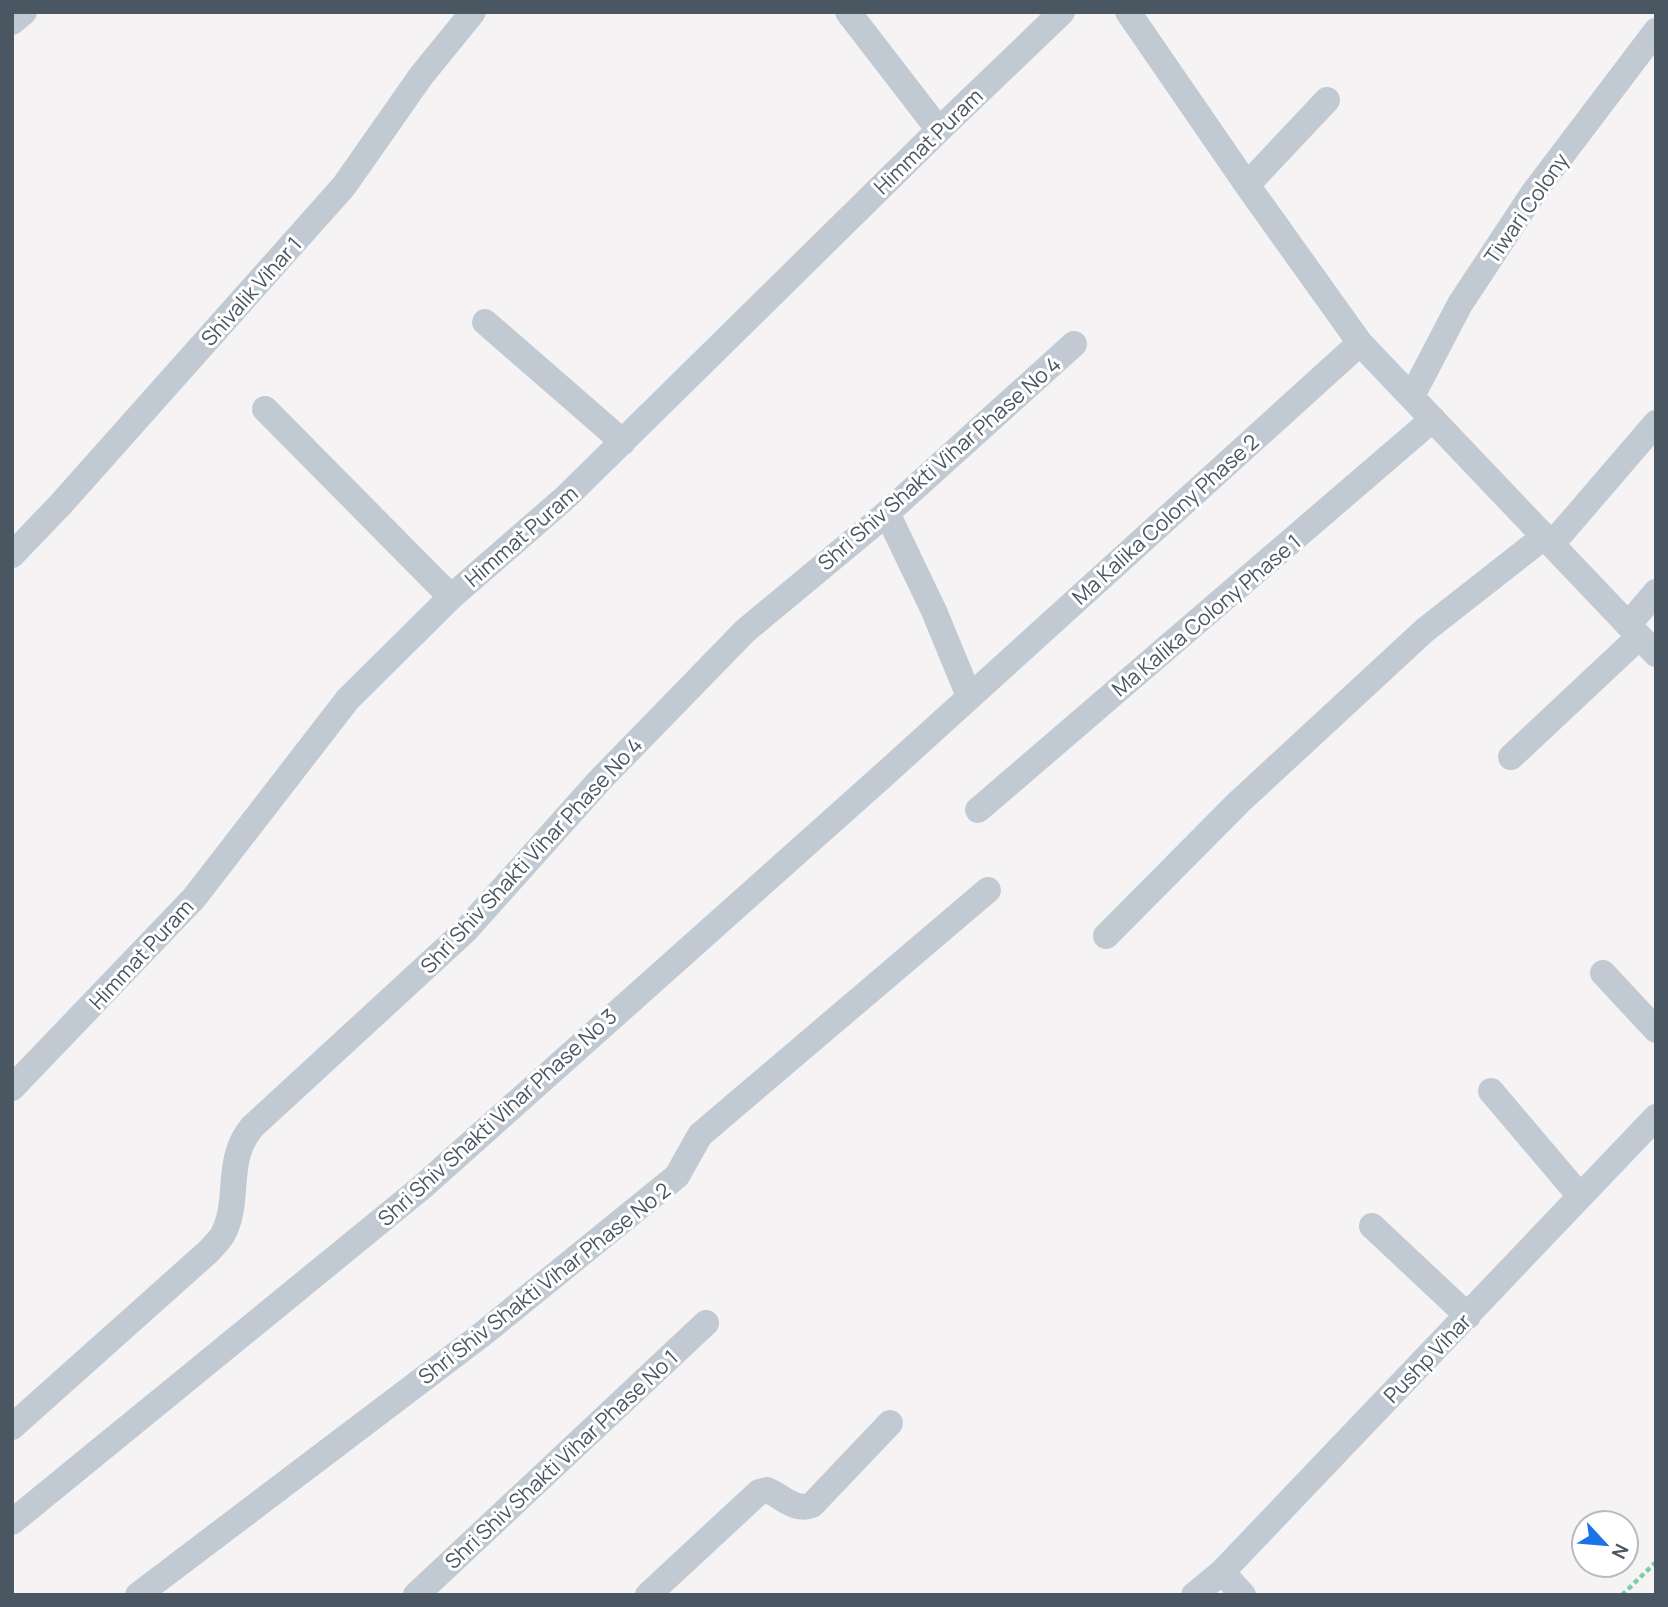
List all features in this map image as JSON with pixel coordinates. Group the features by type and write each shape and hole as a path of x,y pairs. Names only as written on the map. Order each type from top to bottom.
{"street":[{"path":"12,22 24,12"},
{"name":"Shivalik Vihar 1","path":"12,555 61,504 344,186 421,76 473,12"},
{"path":"848,12 939,130"},
{"name":"Himmat Puram","path":"12,1088 194,898 348,699 451,597 566,497 1062,12"},
{"path":"1128,12 1360,343 1641,639"},
{"name":"Tiwari Colony","path":"1412,396 1460,304 1534,192 1656,31"},
{"path":"1247,185 1327,100"},
{"path":"485,321 623,442"},
{"name":"Ma Kalika Colony Phase 2","path":"969,696 1360,343"},
{"name":"Shri Shiv Shakti Vihar Phase No 4","path":"12,1427 209,1251 223,1235 237,1152 252,1127 465,931 600,780 745,631 887,513 1074,344"},
{"path":"265,409 451,597"},
{"name":"Ma Kalika Colony Phase 1","path":"978,810 1433,419"},
{"path":"1106,936 1238,802 1425,630 1548,540 1656,424"},
{"path":"887,513 934,611 969,696"},
{"path":"1511,757 1641,639 1656,592"},
{"name":"Shri Shiv Shakti Vihar Phase No 3","path":"12,1522 421,1188 969,696"},
{"name":"Shri Shiv Shakti Vihar Phase No 2","path":"138,1595 480,1336 677,1176 700,1135 988,890"},
{"path":"1603,972 1656,1030"},
{"path":"1491,1091 1580,1196"},
{"name":"Pushp Vihar","path":"1194,1595 1222,1572 1656,1117"},
{"path":"1372,1226 1468,1315"},
{"name":"Shri Shiv Shakti Vihar Phase No 1","path":"416,1595 706,1323"},
{"path":"648,1595 759,1492 766,1490 804,1508 812,1505 890,1423"},
{"path":"1222,1572 1243,1595"}],"path":[{"path":"1622,1595 1656,1562"}]}
